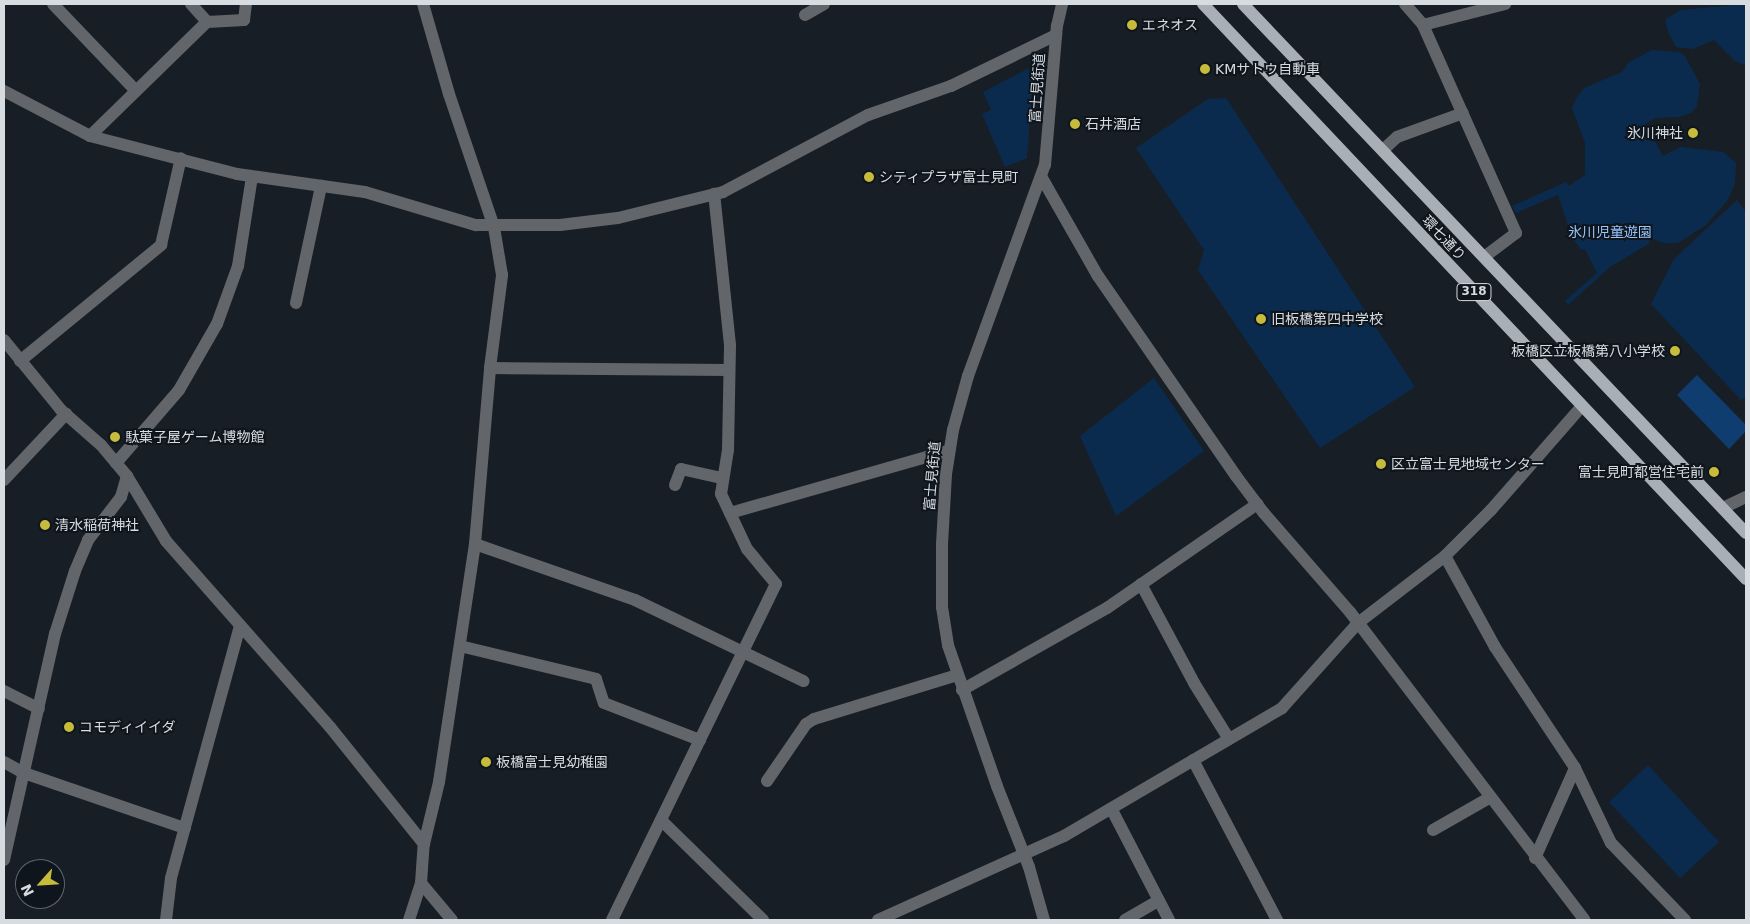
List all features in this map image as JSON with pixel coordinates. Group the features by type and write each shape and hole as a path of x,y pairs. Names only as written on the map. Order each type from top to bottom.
{"main road":[{"name":"環七通り","path":"1203,4 1746,579"},
{"name":"環七通り","path":"1243,4 1746,533"}],"street":[{"path":"53,4 136,91"},
{"path":"191,4 207,22"},
{"path":"90,136 207,22 244,20 246,4"},
{"path":"409,920 421,883 424,844 439,782 475,544 490,368 502,275 494,227 458,122 422,4"},
{"path":"805,15 824,4"},
{"name":"富士見街道","path":"1044,920 1024,854 956,675 948,645 942,607 942,544 948,451 968,376 1042,178 1047,152 1056,35 1062,4"},
{"path":"1406,4 1423,25 1516,233 1484,257"},
{"path":"1423,25 1505,4"},
{"path":"4,91 90,136 252,177 365,192 476,225 494,227 560,225 618,218 714,194 868,115 951,86 1056,35"},
{"path":"1383,150 1397,137 1463,113"},
{"path":"20,361 161,244 181,158"},
{"path":"116,463 179,390 217,324 238,266 252,177"},
{"path":"1042,178 1098,276 1156,365 1257,504 1358,623 1489,798 1585,920"},
{"path":"296,303 320,186"},
{"path":"612,920 744,654 776,584 747,548 721,494 722,478 728,450 730,346 714,194"},
{"path":"4,340 66,414 101,445 127,476 166,541 330,727 424,844"},
{"path":"490,368 729,370"},
{"path":"878,920 1024,854 1112,810 1282,708 1358,623 1445,556 1491,510 1582,406"},
{"path":"4,480 66,414"},
{"path":"730,513 948,451"},
{"path":"675,485 680,469 722,478"},
{"path":"4,860 56,634 75,571 88,540 121,497 127,476"},
{"path":"1723,508 1746,497"},
{"path":"962,690 1057,638 1141,584 1257,504"},
{"path":"475,544 635,600 803,682"},
{"path":"1445,556 1495,647 1575,768 1611,843 1685,920"},
{"path":"1141,584 1194,683 1229,739"},
{"path":"166,920 171,878 240,625"},
{"path":"460,646 596,679 604,703 700,740"},
{"path":"767,782 806,724 814,718 956,675"},
{"path":"4,691 39,709"},
{"path":"1194,760 1277,920"},
{"path":"4,762 24,773 185,828"},
{"path":"1535,858 1575,768"},
{"path":"1433,830 1489,798"},
{"path":"1112,810 1170,920"},
{"path":"660,820 763,920"},
{"path":"421,883 452,920"},
{"path":"1125,920 1160,900"}],"green space":[{"path":"1746,4 1746,66 1735,61 1714,40 1693,49 1676,47 1668,32 1665,20 1680,10"},
{"name":"氷川児童遊園","path":"1652,50 1679,52 1685,56 1700,84 1697,106 1691,113 1679,117 1655,118 1645,124 1663,156 1681,147 1723,152 1736,163 1735,183 1728,200 1706,225 1678,243 1664,243 1647,237 1650,243 1610,267 1568,305 1565,301 1597,273 1585,249 1581,250 1572,237 1558,195 1516,213 1512,206 1566,182 1569,186 1585,175 1585,143 1572,108 1577,97 1584,88 1622,72 1629,62"},
{"path":"1027,69 1033,73 1027,158 1005,167 982,114 991,110 983,92"},
{"path":"1226,98 1415,387 1320,448 1198,270 1204,250 1136,148 1208,99"},
{"path":"1737,200 1746,212 1746,397 1741,400 1651,304 1674,259"},
{"path":"1154,378 1204,451 1116,516 1080,436"},
{"path":"1648,765 1719,842 1680,878 1609,802"}],"shaded area":[{"path":"1697,375 1746,425 1746,431 1729,449 1677,395"}],"place":[{"name":"エネオス","path":"1132,25"},
{"name":"KMサトウ自動車","path":"1205,69"},
{"name":"石井酒店","path":"1075,124"},
{"name":"氷川神社","path":"1693,133"},
{"name":"シティプラザ富士見町","path":"869,177"},
{"name":"旧板橋第四中学校","path":"1261,319"},
{"name":"板橋区立板橋第八小学校","path":"1675,351"},
{"name":"駄菓子屋ゲーム博物館","path":"115,437"},
{"name":"区立富士見地域センター","path":"1381,464"},
{"name":"富士見町都営住宅前","path":"1714,472"},
{"name":"清水稲荷神社","path":"45,525"},
{"name":"コモディイイダ","path":"69,727"},
{"name":"板橋富士見幼稚園","path":"486,762"}]}
